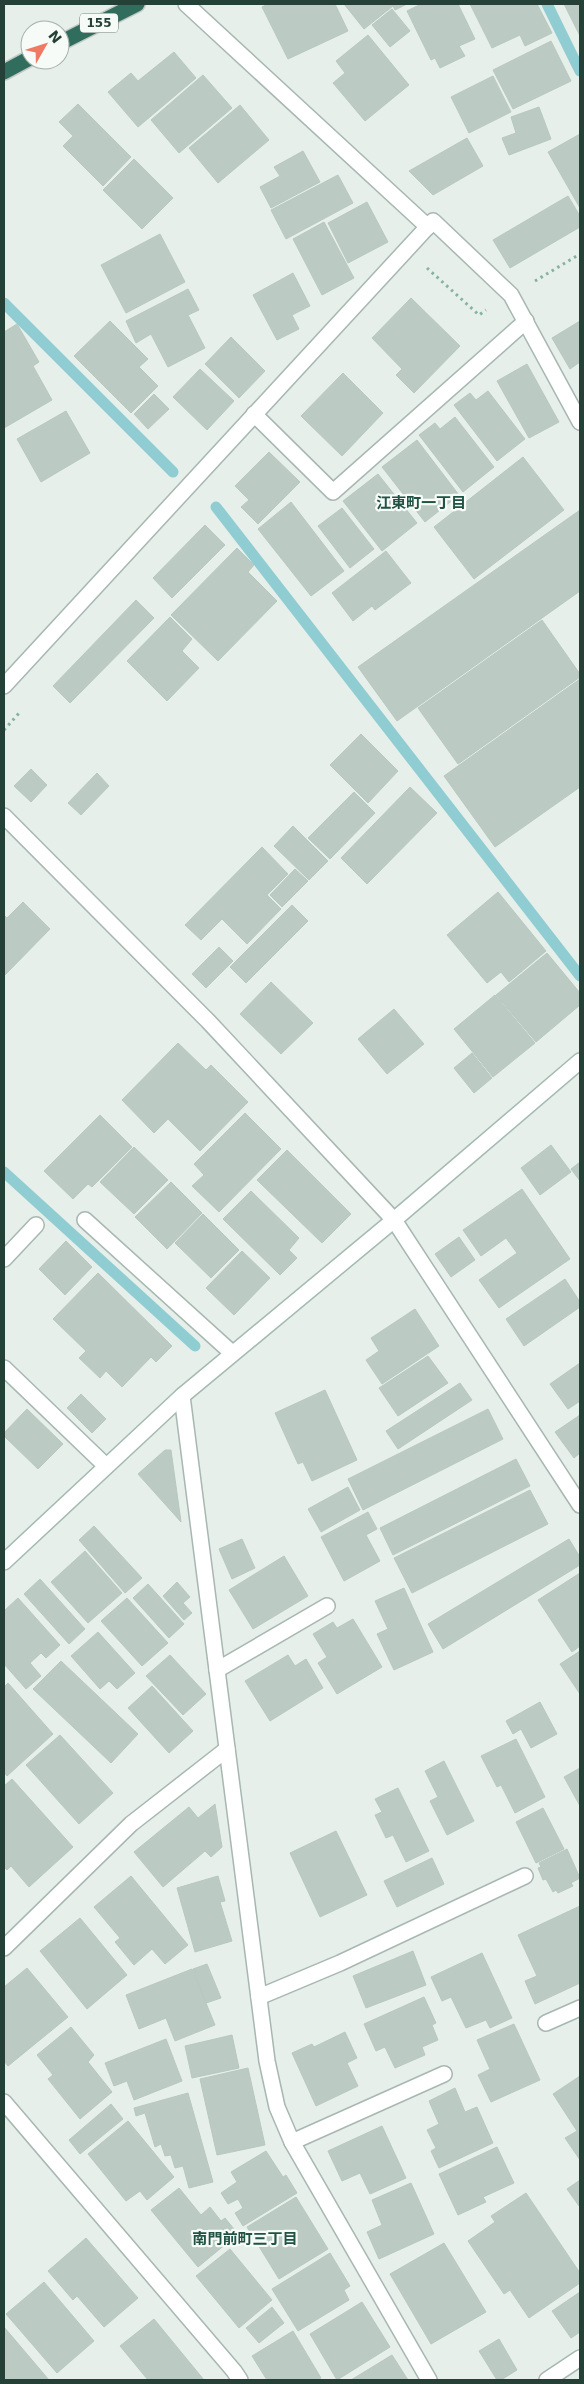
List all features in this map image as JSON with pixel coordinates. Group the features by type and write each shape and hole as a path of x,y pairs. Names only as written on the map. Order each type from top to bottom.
{"highway":[{"name":"155","path":"70,38 137,4"},
{"path":"4,72 20,63"}],"street":[{"path":"186,4 428,227"},
{"path":"4,686 433,221 511,295 580,422"},
{"path":"254,414 333,492 526,321"},
{"path":"4,816 208,1021 394,1220 580,1505"},
{"path":"4,1562 182,1396 394,1220 580,1061"},
{"path":"85,1220 232,1353"},
{"path":"4,1259 36,1225"},
{"path":"4,1368 106,1466"},
{"path":"182,1396 267,2061 278,2107 292,2142 429,2380"},
{"path":"217,1670 326,1606"},
{"path":"4,1948 131,1824 227,1749"},
{"path":"259,1997 340,1963 525,1876"},
{"path":"546,2023 580,2008"},
{"path":"292,2142 444,2074"},
{"path":"4,2102 240,2380"},
{"path":"547,2380 580,2358"}],"building":[{"path":"268,4 335,4 348,31 288,59 262,7"},
{"path":"344,4 391,4 393,6 364,29"},
{"path":"392,4 407,4 395,10"},
{"path":"421,4 458,4 475,39 459,46 465,56 440,68 435,58 431,60 407,11"},
{"path":"470,4 537,4 552,33 525,46 520,35 492,48"},
{"path":"564,4 580,4 580,36"},
{"path":"392,9 410,31 390,47 372,25"},
{"path":"368,35 409,85 365,121 333,83 345,73 336,61"},
{"path":"551,41 571,81 513,109 493,70"},
{"path":"174,52 196,78 138,127 108,92 131,73 138,81"},
{"path":"203,75 232,108 179,153 151,120"},
{"path":"493,76 511,112 469,133 451,97"},
{"path":"78,104 131,157 103,186 63,146 73,136 59,122"},
{"path":"240,105 269,140 218,183 189,148"},
{"path":"539,107 551,139 509,155 502,138 516,133 511,117"},
{"path":"580,134 580,208 548,152"},
{"path":"467,138 483,166 433,195 409,171"},
{"path":"303,151 320,182 271,208 260,187 280,176 274,167"},
{"path":"134,159 173,198 142,229 103,190"},
{"path":"338,175 353,203 286,239 271,210"},
{"path":"568,196 580,216 580,227 510,268 493,240"},
{"path":"367,202 388,242 348,263 328,223"},
{"path":"324,222 354,278 322,295 293,239"},
{"path":"160,234 185,282 126,313 101,265"},
{"path":"293,273 310,306 292,315 299,329 277,340 253,295"},
{"path":"188,289 199,310 188,315 205,348 168,367 151,334 136,343 126,321"},
{"path":"411,298 460,346 414,393 396,375 402,369 372,338"},
{"path":"110,321 148,359 139,367 158,386 131,413 74,356"},
{"path":"580,321 580,362 570,369 552,338"},
{"path":"17,324 39,362 33,366 52,400 4,428 4,332"},
{"path":"231,337 265,371 239,398 205,364"},
{"path":"527,364 559,422 529,438 497,381"},
{"path":"200,369 234,401 207,430 173,397"},
{"path":"343,373 383,413 342,456 301,416"},
{"path":"488,391 525,439 497,461 454,405 470,393 476,400"},
{"path":"154,394 169,409 148,429 134,414"},
{"path":"66,411 90,453 41,482 17,439"},
{"path":"455,417 494,467 463,492 419,435 435,423 440,429"},
{"path":"417,440 459,495 425,522 382,467"},
{"path":"269,452 300,482 258,524 241,507 249,500 235,486"},
{"path":"523,457 564,510 474,579 434,527"},
{"path":"378,474 417,523 382,551 343,501"},
{"path":"291,502 344,571 311,596 258,529"},
{"path":"342,508 374,549 350,568 318,526"},
{"path":"580,510 580,591 397,721 358,667"},
{"path":"205,525 225,545 172,598 153,578"},
{"path":"237,548 254,565 248,572 277,601 218,661 171,615"},
{"path":"386,551 411,583 375,610 372,606 353,621 332,593"},
{"path":"136,600 154,618 70,703 53,686"},
{"path":"170,617 192,639 182,651 199,668 167,701 127,661"},
{"path":"542,620 580,674 580,677 458,764 418,708"},
{"path":"580,679 580,787 495,847 444,776"},
{"path":"361,734 398,771 368,803 330,765"},
{"path":"31,769 47,785 31,802 14,786"},
{"path":"97,773 109,786 81,815 68,803"},
{"path":"410,787 437,813 367,884 341,858"},
{"path":"354,792 375,813 330,859 308,838"},
{"path":"293,826 328,861 309,880 274,846"},
{"path":"262,847 288,874 267,895 281,909 247,944 222,919 201,940 185,925"},
{"path":"295,869 308,881 282,907 270,895"},
{"path":"498,892 546,951 509,982 501,972 487,983 447,935"},
{"path":"23,902 50,929 4,976 4,915 7,918"},
{"path":"292,905 308,921 246,983 230,967"},
{"path":"219,947 233,961 206,988 192,974"},
{"path":"547,953 580,993 580,1005 536,1042 496,995"},
{"path":"271,982 313,1023 281,1054 240,1014"},
{"path":"495,995 535,1043 493,1077 454,1029"},
{"path":"394,1009 424,1044 387,1074 358,1039"},
{"path":"178,1043 206,1070 211,1065 248,1102 200,1151 168,1119 154,1133 122,1100"},
{"path":"472,1053 492,1078 474,1093 454,1068"},
{"path":"245,1113 281,1149 219,1212 192,1186 204,1175 194,1164"},
{"path":"100,1115 132,1147 92,1187 88,1184 73,1199 44,1171"},
{"path":"551,1145 571,1172 540,1195 521,1168"},
{"path":"134,1147 168,1180 134,1214 100,1182"},
{"path":"287,1150 351,1214 322,1243 257,1180"},
{"path":"580,1162 580,1181 571,1169"},
{"path":"171,1182 202,1213 167,1249 135,1217"},
{"path":"522,1189 570,1259 499,1308 479,1280 517,1253 506,1238 481,1256 463,1230"},
{"path":"251,1191 299,1238 289,1250 297,1258 280,1275 223,1219"},
{"path":"203,1214 239,1250 211,1278 175,1243"},
{"path":"459,1237 475,1260 451,1277 435,1254"},
{"path":"66,1241 92,1267 65,1295 39,1269"},
{"path":"242,1251 270,1278 234,1315 206,1288"},
{"path":"98,1273 172,1346 156,1362 151,1357 122,1387 106,1371 100,1378 79,1358 86,1351 53,1319"},
{"path":"565,1279 580,1302 580,1307 524,1346 506,1319"},
{"path":"415,1309 439,1346 382,1384 366,1360 379,1351 371,1338"},
{"path":"428,1356 448,1383 398,1416 379,1388"},
{"path":"580,1363 580,1401 568,1409 550,1384"},
{"path":"460,1383 472,1400 398,1449 386,1431"},
{"path":"325,1390 357,1460 312,1481 303,1462 298,1464 275,1413"},
{"path":"81,1394 106,1419 92,1433 67,1408"},
{"path":"27,1409 63,1444 38,1469 4,1436 4,1433"},
{"path":"488,1409 503,1439 363,1510 348,1479"},
{"path":"580,1415 580,1453 574,1458 555,1432"},
{"path":"165,1450 171,1450 181,1522 138,1474"},
{"path":"516,1459 530,1486 393,1555 380,1528"},
{"path":"348,1487 360,1510 321,1532 308,1509"},
{"path":"530,1490 548,1524 412,1593 394,1558"},
{"path":"368,1512 377,1529 366,1535 380,1561 344,1581 321,1537"},
{"path":"94,1526 142,1578 125,1593 79,1540"},
{"path":"242,1539 255,1568 232,1579 219,1549"},
{"path":"569,1539 580,1557 580,1565 443,1649 428,1624"},
{"path":"85,1551 122,1593 88,1623 51,1582"},
{"path":"284,1556 308,1596 253,1629 229,1590"},
{"path":"580,1573 580,1646 572,1652 538,1600"},
{"path":"40,1579 85,1629 69,1644 24,1594"},
{"path":"177,1582 190,1597 183,1603 192,1613 184,1620 163,1596"},
{"path":"148,1584 184,1624 169,1638 133,1598"},
{"path":"404,1588 433,1652 394,1670 377,1634 388,1629 375,1601"},
{"path":"18,1598 60,1645 46,1658 41,1653 30,1663 41,1676 26,1689 4,1664 4,1611"},
{"path":"127,1598 168,1643 142,1666 101,1621"},
{"path":"353,1619 382,1667 337,1694 318,1663 327,1657 313,1634 333,1622 337,1628"},
{"path":"98,1632 135,1673 117,1689 109,1681 100,1689 71,1656"},
{"path":"580,1651 580,1694 560,1664"},
{"path":"170,1655 206,1694 183,1715 146,1676"},
{"path":"288,1655 295,1666 306,1659 323,1688 270,1721 245,1681"},
{"path":"61,1661 138,1734 111,1763 33,1689"},
{"path":"8,1683 53,1734 7,1776 4,1772 4,1687"},
{"path":"152,1686 193,1731 169,1753 128,1708"},
{"path":"540,1702 557,1734 531,1748 521,1729 513,1734 506,1721"},
{"path":"60,1735 113,1793 79,1824 26,1765"},
{"path":"516,1739 545,1797 515,1813 501,1785 497,1787 481,1756"},
{"path":"444,1761 474,1821 447,1835 430,1801 438,1797 425,1771"},
{"path":"580,1768 580,1806 564,1777"},
{"path":"12,1779 73,1847 29,1887 11,1866 7,1870 4,1867 4,1786"},
{"path":"398,1788 429,1851 406,1862 393,1835 386,1838 375,1815 382,1812 375,1799"},
{"path":"215,1804 222,1847 211,1857 205,1851 163,1887 134,1852 189,1807 198,1818"},
{"path":"543,1808 564,1849 536,1863 516,1822"},
{"path":"336,1831 367,1895 320,1917 290,1853"},
{"path":"567,1849 580,1878 571,1883 573,1886 558,1893 556,1890 553,1892 546,1879 543,1880 538,1868 541,1867 539,1863"},
{"path":"432,1858 444,1884 397,1907 384,1881"},
{"path":"131,1876 188,1945 165,1964 152,1949 134,1965 115,1942 120,1938 94,1907"},
{"path":"218,1876 225,1901 220,1902 232,1941 195,1952 177,1888"},
{"path":"580,1906 580,1983 535,2004 525,1981 537,1976 518,1935"},
{"path":"80,1918 127,1975 87,2009 40,1951"},
{"path":"413,1951 426,1985 366,2008 353,1976"},
{"path":"482,1953 512,2018 490,2028 486,2020 466,2028 451,1997 442,2001 431,1977"},
{"path":"207,1964 221,1998 206,2003 193,1969"},
{"path":"27,1968 68,2017 8,2066 4,2061 4,1987"},
{"path":"192,1969 215,2025 175,2041 166,2018 139,2029 126,1995"},
{"path":"424,1997 436,2023 432,2025 438,2040 422,2047 425,2055 395,2068 385,2047 376,2051 364,2024"},
{"path":"514,2024 540,2080 491,2102 478,2075 490,2069 477,2040"},
{"path":"71,2027 94,2055 88,2062 112,2092 80,2119 48,2079 53,2075 37,2055"},
{"path":"345,2032 357,2058 347,2063 358,2086 316,2106 292,2053 312,2044 314,2047"},
{"path":"232,2035 239,2068 192,2078 185,2046"},
{"path":"166,2039 182,2081 134,2100 127,2081 114,2086 105,2063"},
{"path":"248,2068 265,2145 217,2155 200,2079"},
{"path":"580,2076 580,2160 565,2138 577,2131 553,2094"},
{"path":"455,2088 465,2112 477,2107 493,2143 439,2168 431,2151 436,2148 427,2130 439,2124 429,2101"},
{"path":"188,2093 213,2182 189,2188 183,2166 175,2168 171,2155 165,2156 161,2144 155,2147 145,2113 136,2116 134,2108"},
{"path":"111,2104 123,2119 80,2154 69,2140"},
{"path":"128,2121 174,2177 147,2200 140,2191 126,2201 88,2154"},
{"path":"382,2126 406,2178 370,2194 360,2173 342,2181 328,2151"},
{"path":"497,2147 514,2183 483,2197 486,2202 458,2215 439,2174"},
{"path":"266,2151 283,2177 286,2175 297,2193 243,2226 235,2213 243,2208 238,2199 228,2204 221,2193 237,2182 231,2172"},
{"path":"580,2180 580,2206 579,2206 567,2189"},
{"path":"411,2183 434,2234 379,2259 367,2232 382,2225 372,2200"},
{"path":"179,2188 201,2215 210,2207 221,2221 225,2218 238,2234 198,2267 151,2210"},
{"path":"526,2193 580,2273 580,2283 529,2318 510,2290 504,2294 468,2241 495,2222 491,2216"},
{"path":"296,2197 328,2249 279,2279 247,2227"},
{"path":"86,2238 138,2298 104,2327 77,2296 73,2300 48,2271"},
{"path":"444,2243 486,2312 431,2344 390,2274"},
{"path":"230,2249 272,2300 239,2328 196,2276"},
{"path":"330,2253 350,2286 344,2290 349,2300 298,2331 272,2289"},
{"path":"44,2282 94,2341 57,2373 6,2314"},
{"path":"580,2292 580,2332 571,2338 552,2311"},
{"path":"362,2302 390,2347 337,2380 310,2334"},
{"path":"272,2307 284,2323 259,2343 246,2328"},
{"path":"154,2319 204,2380 148,2380 120,2346"},
{"path":"4,2327 49,2380 4,2380"},
{"path":"293,2331 321,2378 317,2380 267,2380 252,2356"},
{"path":"499,2339 517,2370 501,2380 497,2380 479,2351"},
{"path":"392,2355 408,2380 351,2380"}],"waterway":[{"path":"547,4 580,71"},
{"path":"4,303 173,472"},
{"path":"216,507 580,976"},
{"path":"4,1172 195,1346"}],"district":[{"name":"江東町一丁目","path":"421,503"},
{"name":"南門前町三丁目","path":"245,2239"}]}
